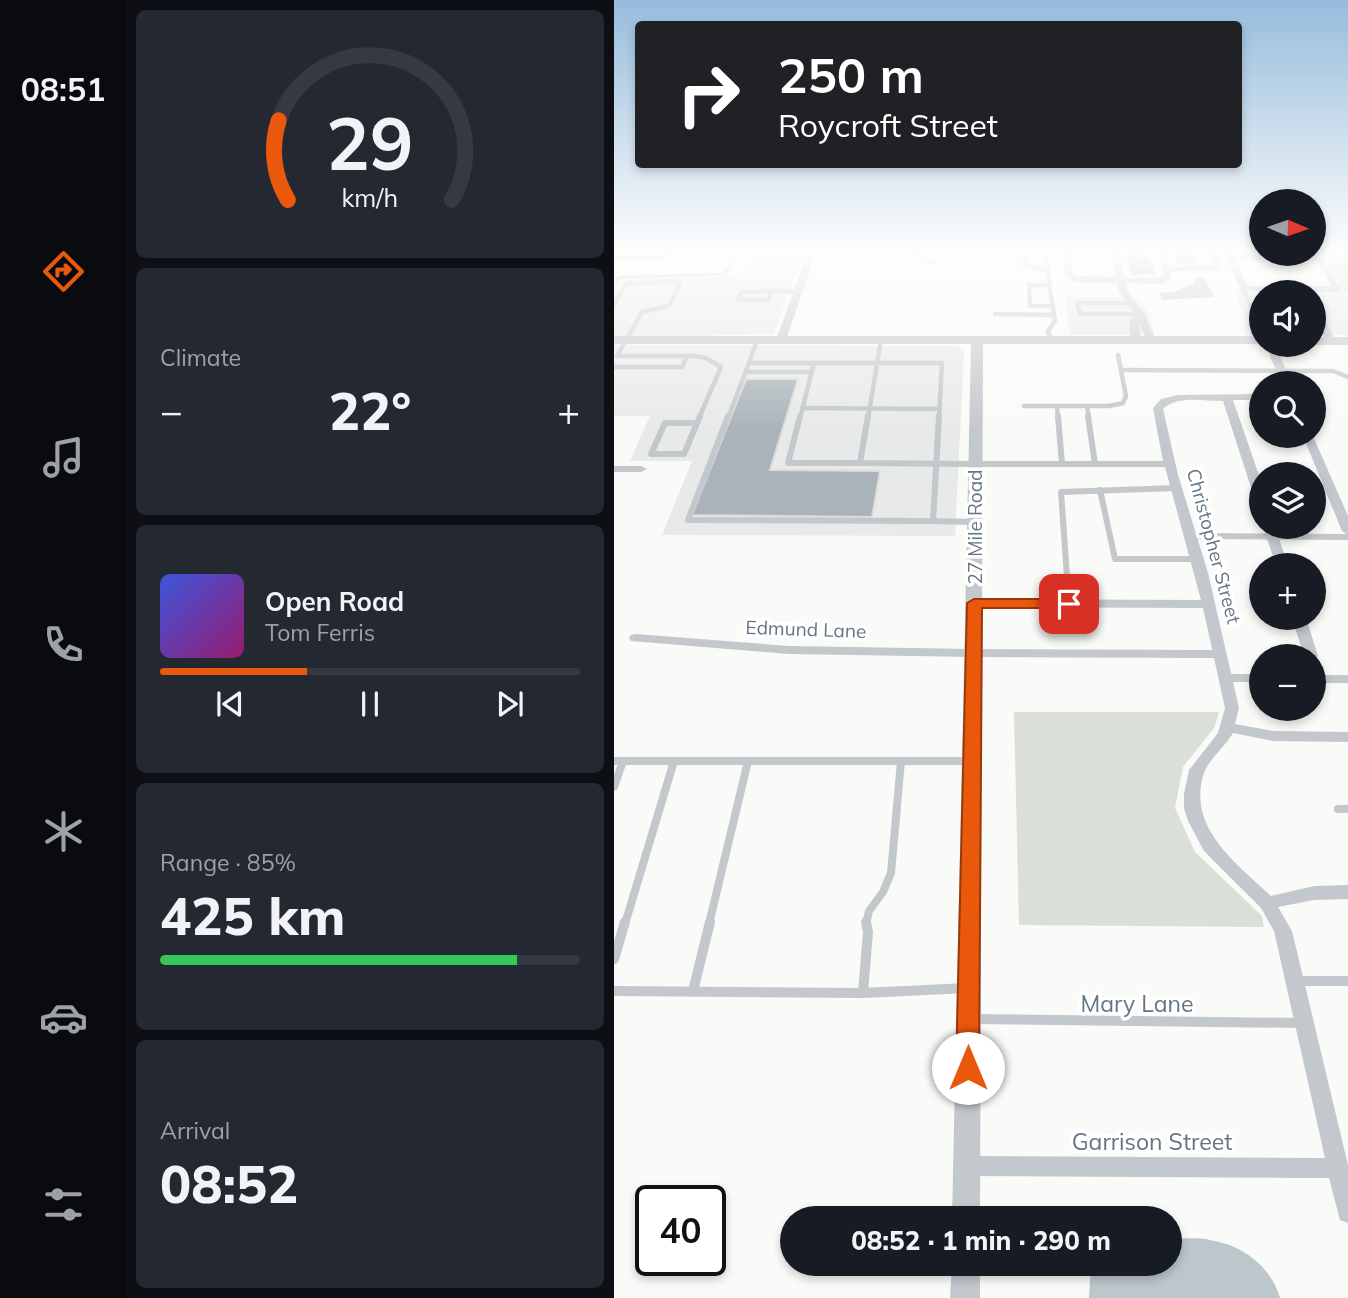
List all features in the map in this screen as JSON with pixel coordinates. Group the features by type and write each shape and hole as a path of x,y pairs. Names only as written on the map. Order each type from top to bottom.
{"street":[{"path":"781,340 792,310"},
{"path":"1137,310 1150,340"},
{"path":"1136,341 1134,321 1140,314"},
{"path":"1326,331 1331,341"},
{"path":"620,340 1249,340"},
{"name":"27 Mile Road","path":"966,1206 977,341"},
{"path":"1326,341 1348,341"},
{"path":"1275,357 1281,370"},
{"path":"1227,397 1249,464"},
{"name":"Christopher Street","path":"1228,727 1232,708 1227,678 1198,559 1169,464 1158,412 1160,404 1178,398 1249,397"},
{"path":"1313,448 1348,531"},
{"path":"975,464 1169,464"},
{"path":"614,469 641,469"},
{"path":"974,603 1209,604"},
{"name":"Edmund Lane","path":"636,638 788,650 974,653"},
{"path":"1348,737 1273,736 1228,727 1197,770 1192,794 1196,821 1210,847 1267,903 1283,931 1348,1213"},
{"path":"1267,903 1314,893 1348,892"},
{"name":"Garrison Street","path":"967,1166 1337,1168"},
{"path":"965,1298 966,1276"}],"lane":[{"path":"652,310 641,312 620,340 614,365 682,367 687,356"},
{"path":"1051,341 1048,331 1055,321 1053,310"},
{"path":"1079,310 1080,314 1140,314"},
{"path":"995,314 1054,315"},
{"path":"757,340 688,520 975,522"},
{"path":"860,463 881,340"},
{"path":"1024,406 1087,407 1123,403 1126,396 1118,355"},
{"path":"616,356 687,356 706,358 721,367 684,454 651,454 665,423 697,423"},
{"path":"749,363 942,363 933,521"},
{"path":"814,363 788,463 975,464"},
{"path":"1122,370 1333,371 1348,377"},
{"path":"745,372 812,372"},
{"path":"1057,406 1062,464"},
{"path":"1087,407 1095,464"},
{"path":"802,408 940,409"},
{"path":"1069,604 1060,495 1068,490 1176,488"},
{"path":"1100,489 1115,559 1198,559"},
{"path":"1191,536 1249,532"},
{"path":"1326,535 1348,537"},
{"path":"974,653 1221,654"},
{"path":"1326,676 1348,679"},
{"path":"1227,678 1249,678"},
{"path":"614,787 619,761 972,761"},
{"path":"614,959 674,761"},
{"path":"693,991 748,761"},
{"path":"863,993 868,932 866,921 891,873 901,761"},
{"path":"1295,981 1348,981"},
{"path":"614,991 863,993 918,988 968,988"},
{"name":"Mary Lane","path":"968,1019 1048,1023 1305,1023"}],"shaded area":[{"path":"614,310 783,310 773,334 614,337"},
{"path":"1067,310 1146,310 1155,335 1070,335"},
{"path":"1242,310 1249,310 1249,330"},
{"path":"1326,310 1348,310 1348,335 1326,335"},
{"path":"614,345 958,346 964,353 955,536 662,535 692,461 630,461 650,416 614,416"},
{"path":"1014,712 1219,712 1214,728 1183,767 1175,808 1195,852 1262,916 1264,927 1019,925"},
{"path":"1195,1238 1222,1243 1254,1259 1270,1276 1280,1298 1089,1298 1090,1276 1182,1276 1182,1239"}],"building":[{"path":"746,379 798,379 770,470 880,471 872,517 692,515"}],"route":[{"path":"968,1068 974,603 1069,604"}]}
